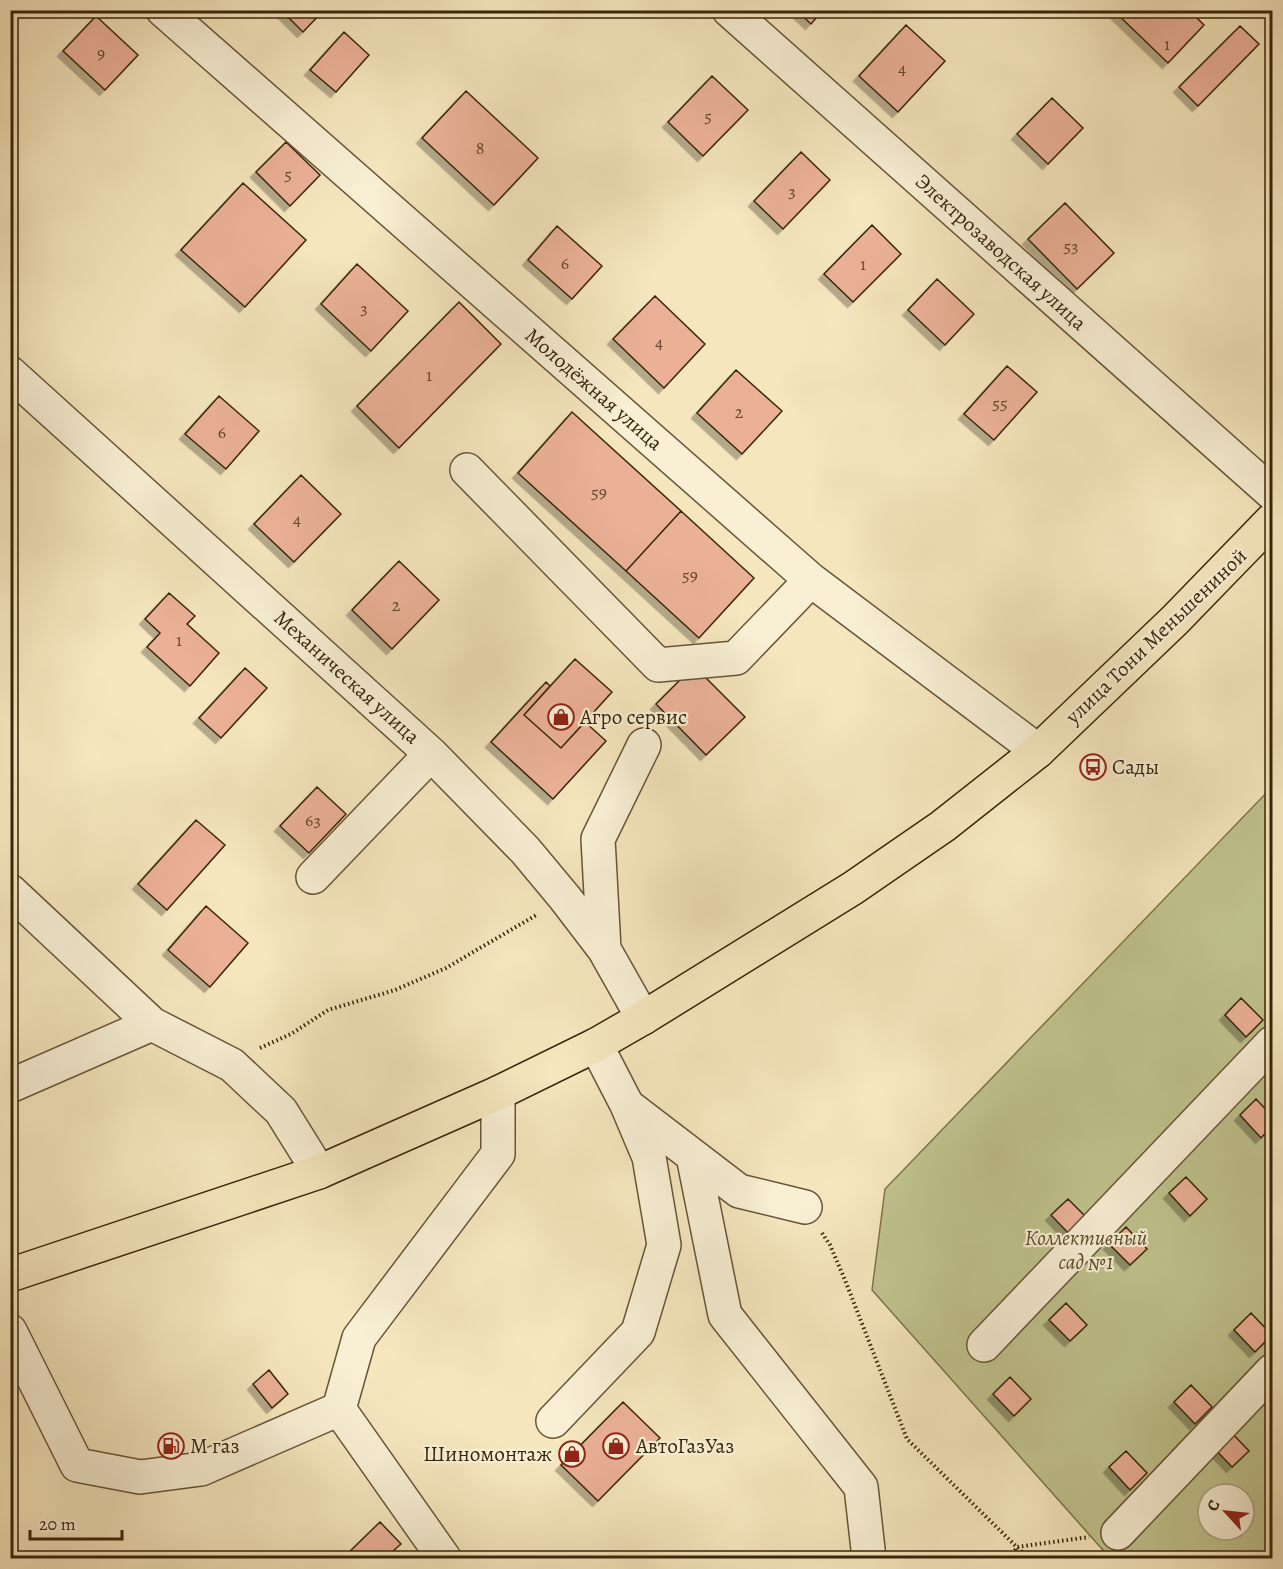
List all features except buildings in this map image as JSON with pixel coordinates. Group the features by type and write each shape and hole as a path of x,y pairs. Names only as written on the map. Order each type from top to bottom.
{"main road":[{"name":"улица Тони Меньшениной","path":"10,1275 319,1172 498,1093 596,1045 643,1018 853,888 943,826 1038,751 1175,620 1272,520"}],"street":[{"name":"Молодёжная улица","path":"163,10 811,580 1038,751"},
{"name":"Электрозаводская улица","path":"729,10 1272,493"},
{"name":"Механическая улица","path":"10,373 431,754 525,849 604,950 643,1018"},
{"path":"467,470 658,665 736,658 811,580"},
{"path":"604,950 598,839 644,745"},
{"path":"313,877 431,754"},
{"path":"10,891 152,1024 232,1065 281,1111 319,1172"},
{"path":"10,1086 152,1024"},
{"path":"984,1345 1272,1043"},
{"path":"554,1421 638,1332 664,1245 649,1157 627,1105 596,1045"},
{"path":"339,1409 359,1338 498,1154 498,1093"},
{"path":"627,1105 739,1191 805,1207"},
{"path":"693,1156 725,1315 861,1487 869,1558"},
{"path":"10,1331 77,1465 140,1477 201,1470 339,1409"},
{"path":"1118,1533 1272,1371"},
{"path":"339,1409 444,1558"}],"path":[{"path":"232,1065 244,1056 291,1034 328,1010 395,990 446,968 565,898"},
{"path":"805,1207 830,1245 907,1439 1028,1558"},
{"path":"1010,1558 1017,1547 1118,1533"}],"green space":[{"name":"Коллективный сад №1","path":"1272,787 1272,1558 1110,1558 872,1290 885,1189"}],"place":[{"name":"Агро сервис","path":"561,717"},
{"name":"Сады","path":"1093,767"},
{"name":"М газ","path":"171,1446"},
{"name":"АвтоГазУаз","path":"616,1446"},
{"name":"Шиномонтаж","path":"572,1454"}]}
